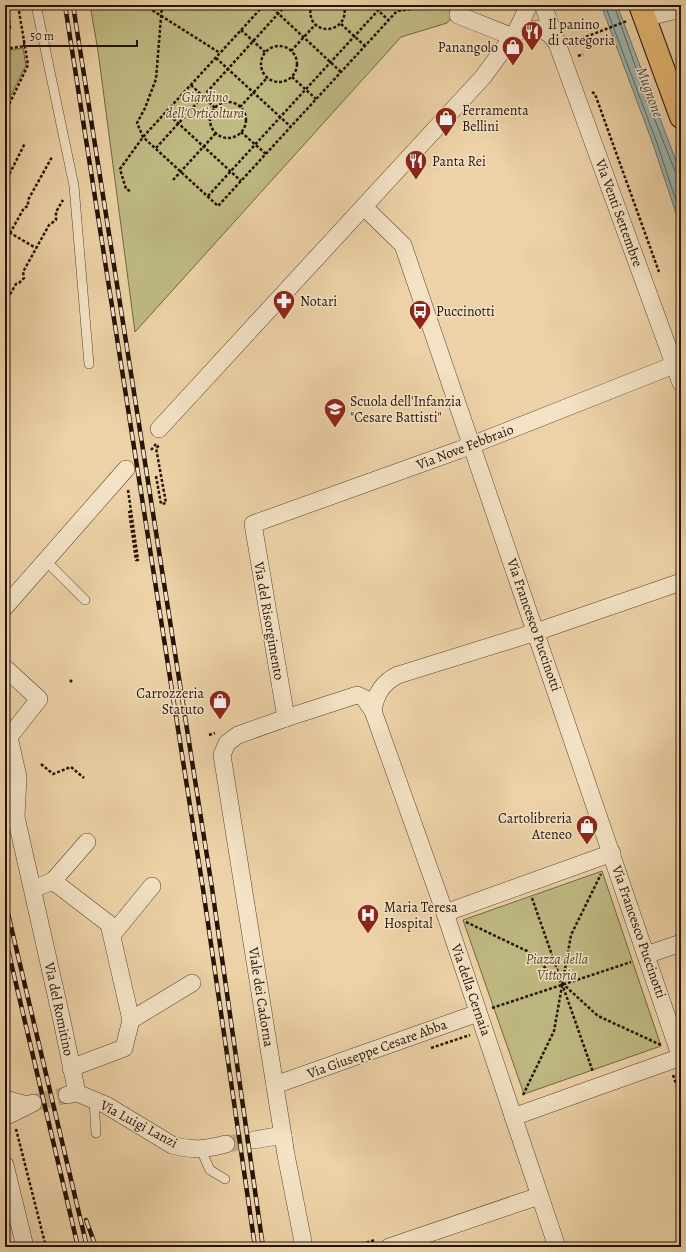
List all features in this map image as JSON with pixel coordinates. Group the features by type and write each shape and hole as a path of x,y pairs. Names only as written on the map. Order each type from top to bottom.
{"main road":[{"path":"636,15 681,117"}],"street":[{"path":"160,437 364,207 482,77 515,35 529,5"},
{"name":"Via Venti Settembre","path":"543,5 565,47 681,383"},
{"path":"636,15 681,10"},
{"path":"458,15 515,35"},
{"name":"Via Venti Settembre","path":"515,35 533,28 543,29 565,47"},
{"name":"Via Francesco Puccinotti","path":"364,207 403,245 612,853 641,958 681,1058"},
{"name":"Via Nove Febbraio","path":"253,524 471,445 674,365"},
{"path":"5,607 126,469"},
{"name":"Via del Risorgimento","path":"253,524 286,718"},
{"path":"373,711 378,692 395,677 536,632 681,582"},
{"name":"Via del Romitino","path":"5,668 39,699 9,736 18,777 16,817 62,1021 71,1068 124,1048 131,1020 109,924 53,881"},
{"path":"286,718 352,696 364,698 373,711"},
{"name":"Via della Cernaia","path":"373,711 445,913 485,1011 513,1117 556,1247"},
{"name":"Viale dei Cadorna","path":"286,718 233,737 225,747 223,764 283,1135 304,1247"},
{"path":"33,889 53,881 87,842"},
{"path":"445,913 612,853"},
{"path":"112,935 152,886"},
{"path":"641,958 681,943"},
{"path":"131,1020 192,983"},
{"name":"Via Giuseppe Cesare Abba","path":"275,1085 485,1011"},
{"path":"513,1117 681,1058"},
{"name":"Via Luigi Lanzi","path":"71,1068 72,1094 106,1105 172,1145 182,1148 201,1150 226,1144"},
{"path":"5,1100 30,1104 11,1122"},
{"path":"254,1140 283,1135"},
{"path":"5,1165 9,1196 25,1247"},
{"path":"389,1247 539,1196"}],"lane":[{"path":"36,5 74,186 89,364"},
{"path":"46,561 85,600"},
{"path":"94,1100 96,1133"},
{"path":"201,1150 210,1170 225,1179"}],"path":[{"path":"5,29 10,28 7,5"},
{"path":"5,113 28,65 18,5"},
{"path":"144,5 161,14 220,53"},
{"path":"162,5 156,80 145,108 137,123 143,137 218,206 388,20 397,12 435,6"},
{"path":"130,191 126,188 120,169 143,137 264,5"},
{"path":"269,5 341,72"},
{"path":"156,148 286,5"},
{"path":"310,5 309,12 315,25 328,30 340,24 344,18 344,5"},
{"path":"373,5 388,20"},
{"path":"208,196 383,5"},
{"path":"565,47 580,38 636,15"},
{"path":"340,24 365,46"},
{"path":"291,51 315,25"},
{"path":"241,30 266,52"},
{"path":"5,49 25,46"},
{"path":"278,46 291,51 297,64 296,71 292,77 280,82 272,81 267,78 262,72 261,65 266,52 278,46"},
{"path":"216,58 291,127"},
{"path":"292,77 316,99"},
{"path":"240,107 267,78"},
{"path":"190,85 215,108"},
{"path":"595,94 659,273"},
{"path":"227,102 234,103 240,107 244,112 246,119 241,132 229,138 216,133 210,121 215,108 227,102"},
{"path":"166,112 241,181"},
{"path":"241,132 266,154"},
{"path":"173,180 216,133"},
{"path":"5,138 7,134"},
{"path":"5,183 26,143"},
{"path":"5,242 24,208 28,206 28,200 52,157"},
{"path":"5,303 16,284 24,278 23,272 49,225 54,223 56,212 65,196"},
{"path":"5,230 36,248"},
{"path":"156,476 161,504 166,503 156,448 160,437"},
{"path":"128,487 138,560 136,560 129,511"},
{"path":"209,735 216,732"},
{"path":"41,764 53,774 71,767 84,778"},
{"path":"522,1098 554,1031 571,935 602,871"},
{"path":"530,895 593,1073"},
{"path":"463,920 526,951 598,1016 664,1047"},
{"path":"485,1011 641,958"},
{"path":"672,1076 673,1075 681,1097"},
{"path":"11,1122 46,1247"}],"green space":[{"name":"Giardino dell'Orticoltura","path":"90,5 452,5 454,15 447,23 401,37 135,332 98,51"},
{"path":"23,48 26,65 5,107 5,51"},
{"name":"Piazza della Vittoria","path":"602,871 661,1046 524,1094 463,920"}],"water":[{"path":"601,5 617,5 681,174 681,228 653,144"}],"tunnel":[{"path":"33,1103 67,1095"},
{"path":"226,1144 254,1140"}],"railway":[{"path":"65,5 203,889 255,1247"},
{"path":"73,5 212,888 263,1247"},
{"path":"5,901 87,1247"},
{"path":"5,937 78,1247"},
{"path":"86,1220 96,1247"}],"place":[{"name":"Il panino di categoria","path":"532,52"},
{"name":"Panangolo","path":"513,66"},
{"name":"Ferramenta Bellini","path":"446,138"},
{"name":"Panta Rei","path":"416,180"},
{"name":"Notari","path":"284,320"},
{"name":"Puccinotti","path":"420,330"},
{"name":"Scuola dell'Infanzia \"Cesare Battisti\"","path":"335,428"},
{"name":"Carrozzeria Statuto","path":"220,720"},
{"name":"Cartolibreria Ateneo","path":"587,846"},
{"name":"Maria Teresa Hospital","path":"368,934"}],"water label":[{"name":"Mugnone","path":"650,92"}]}
